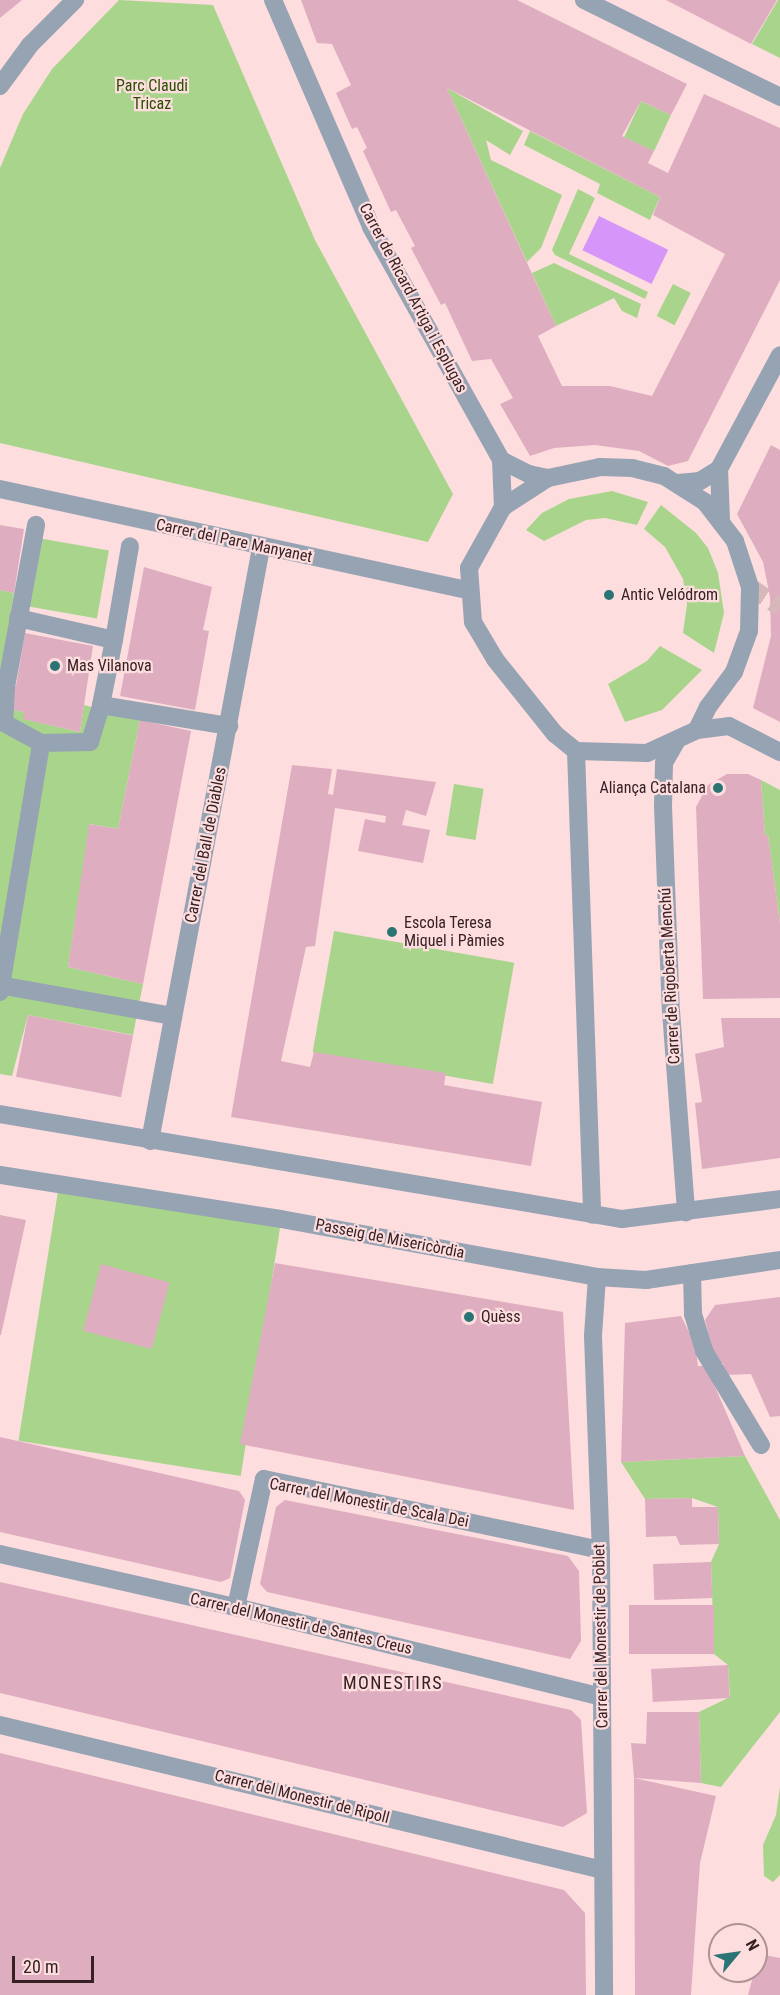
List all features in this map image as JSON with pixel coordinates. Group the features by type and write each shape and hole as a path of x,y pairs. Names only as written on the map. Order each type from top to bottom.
{"street":[{"path":"0,86 30,45 75,0"},
{"name":"Carrer de Ricard Artiga i Esplugas","path":"273,0 371,227 501,460 503,507"},
{"path":"584,0 780,97"},
{"path":"678,483 700,481 719,469 780,355"},
{"path":"501,460 528,474 548,478 616,467 648,471 678,483 721,520 744,563 750,587 749,631 734,672 708,707 697,730"},
{"path":"719,469 721,520"},
{"path":"548,478 503,507 469,568 469,590 480,637 555,734 576,751 646,753 676,742 697,730 729,726 780,752"},
{"name":"Carrer del Pare Manyanet","path":"0,489 261,548 469,590"},
{"path":"36,525 3,687 4,723 41,742 90,742 101,705 130,546"},
{"name":"Carrer del Ball de Diables","path":"150,1141 261,548"},
{"path":"18,618 114,640"},
{"path":"101,705 229,726"},
{"path":"41,742 0,988 173,1016"},
{"name":"Carrer de Rigoberta Menchú","path":"676,742 664,763 663,806 671,1011 686,1212"},
{"path":"576,751 592,1215"},
{"path":"0,1114 622,1219 780,1199"},
{"name":"Passeig de Misericòrdia","path":"0,1175 281,1219 597,1277 646,1280 780,1260"},
{"path":"692,1274 693,1314 704,1351 761,1445"},
{"name":"Carrer del Monestir de Poblet","path":"597,1277 593,1336 600,1550 604,1995"},
{"name":"Carrer del Monestir de Scala Dei","path":"236,1607 264,1479 600,1550"},
{"name":"Carrer del Monestir de Santes Creus","path":"0,1554 236,1607 602,1696"},
{"name":"Carrer del Monestir de Ripoll","path":"0,1725 603,1870"}],"green space":[{"name":"Parc Claudi Tricaz","path":"119,0 213,5 315,240 453,494 428,542 0,443 0,168 23,114 52,69"},
{"path":"780,0 780,58 752,44"},
{"path":"447,88 523,131 510,155 486,140 491,160 562,195 541,248 527,262"},
{"path":"641,101 671,115 654,151 624,137"},
{"path":"530,131 660,197 650,220 597,193 600,184 524,145"},
{"path":"578,189 595,198 569,254 648,292 645,299 555,255 552,250"},
{"path":"554,263 641,304 637,318 622,311 614,298 556,326 532,273"},
{"path":"673,284 691,293 674,325 657,316"},
{"path":"612,491 648,502 637,525 605,518 586,520 544,541 526,530 542,513 569,499"},
{"path":"661,505 696,533 708,548 718,573 724,613 714,653 683,633 687,604 683,579 665,547 644,529"},
{"path":"38,538 109,551 97,618 26,606"},
{"path":"0,590 14,593 0,678"},
{"path":"660,646 702,670 662,710 625,722 608,684 647,661"},
{"path":"0,695 9,709 24,712 24,719 80,732 84,705 140,720 118,829 90,824 68,967 143,984 133,1035 28,1015 12,1076 0,1074"},
{"path":"761,780 780,790 780,923 768,835 765,836"},
{"path":"454,784 484,789 475,840 446,835"},
{"path":"334,931 514,963 493,1084 313,1052"},
{"path":"59,1185 281,1220 241,1476 18,1441"},
{"path":"745,1456 780,1520 780,1712 721,1787 701,1783 699,1712 730,1697 728,1665 714,1654 711,1562 719,1544 718,1507 692,1498 645,1499 621,1462"},
{"path":"780,1787 780,1875 773,1882 764,1876 763,1845 776,1815"}],"shaded area":[{"path":"599,216 668,250 652,284 582,250"}],"building":[{"path":"0,0 22,0 0,18"},
{"path":"301,0 517,0 687,84 671,115 641,101 622,136 654,151 648,163 668,173 704,94 780,128 780,280 688,461 668,466 639,451 595,445 554,448 530,456 500,404 513,398 491,359 472,361 445,303 441,305 411,248 415,246 396,210 391,212 363,151 367,148 357,127 352,129 336,93 351,85 332,44 317,43","holes":["447,88 660,197 653,215 725,254 652,396 610,386 562,386 538,336 556,326"]},
{"path":"666,0 777,0 751,44"},
{"path":"771,445 780,450 780,722 753,708 771,636 770,597 763,562 737,514"},
{"path":"0,525 24,529 14,593 0,590"},
{"path":"144,567 212,587 203,630 209,631 195,710 120,696"},
{"name":"Mas Vilanova","path":"25,633 93,646 80,732 23,719 24,712 9,709 10,686 16,686"},
{"path":"140,720 191,731 143,984 68,967 89,824 118,829"},
{"path":"292,765 332,769 328,794 333,795 337,769 436,782 426,816 406,810 402,825 430,830 423,863 358,851 365,819 385,823 386,816 335,808 315,946 306,947 281,1061 310,1067 314,1052 446,1073 444,1085 542,1102 531,1166 231,1117"},
{"path":"727,774 748,774 761,780 765,836 768,835 780,923 780,998 703,999 696,807 708,785"},
{"path":"28,1015 133,1035 121,1097 16,1077"},
{"path":"721,1018 780,1018 780,1158 702,1169 695,1103 702,1102 695,1054 724,1047"},
{"path":"0,1215 26,1220 1,1335 0,1335"},
{"path":"275,1263 563,1312 574,1510 240,1444"},
{"path":"101,1264 170,1282 152,1349 83,1331"},
{"path":"780,1297 780,1416 770,1417 751,1374 725,1375 723,1363 716,1364 705,1320 715,1305"},
{"path":"681,1316 695,1344 698,1366 706,1366 745,1456 621,1462 625,1323"},
{"path":"0,1437 239,1491 245,1500 230,1578 221,1582 0,1532"},
{"path":"692,1498 692,1507 718,1507 719,1544 680,1545 676,1536 646,1537 645,1499"},
{"path":"285,1500 568,1556 579,1571 581,1641 570,1659 267,1592 260,1584 276,1507"},
{"path":"711,1562 712,1598 654,1600 653,1564"},
{"path":"0,1582 571,1710 581,1720 587,1813 563,1827 0,1693"},
{"path":"629,1605 714,1605 714,1654 629,1654"},
{"path":"728,1665 730,1698 653,1702 651,1669"},
{"path":"647,1712 699,1712 701,1783 634,1778 631,1743 646,1744"},
{"path":"0,1753 564,1890 585,1913 586,1995 0,1995"},
{"path":"634,1778 716,1796 700,1863 691,1995 635,1995"},
{"path":"768,1956 780,1958 780,1995 748,1995 751,1983 768,1983"}],"tunnel":[{"path":"750,587 780,607"}],"place":[{"name":"Antic Velódrom","path":"609,595"},
{"name":"Mas Vilanova","path":"55,666"},
{"name":"Aliança Catalana","path":"718,788"},
{"name":"Escola Teresa Miquel i Pàmies","path":"392,932"},
{"name":"Quèss","path":"469,1317"}],"district":[{"name":"MONESTIRS","path":"393,1683"}]}
